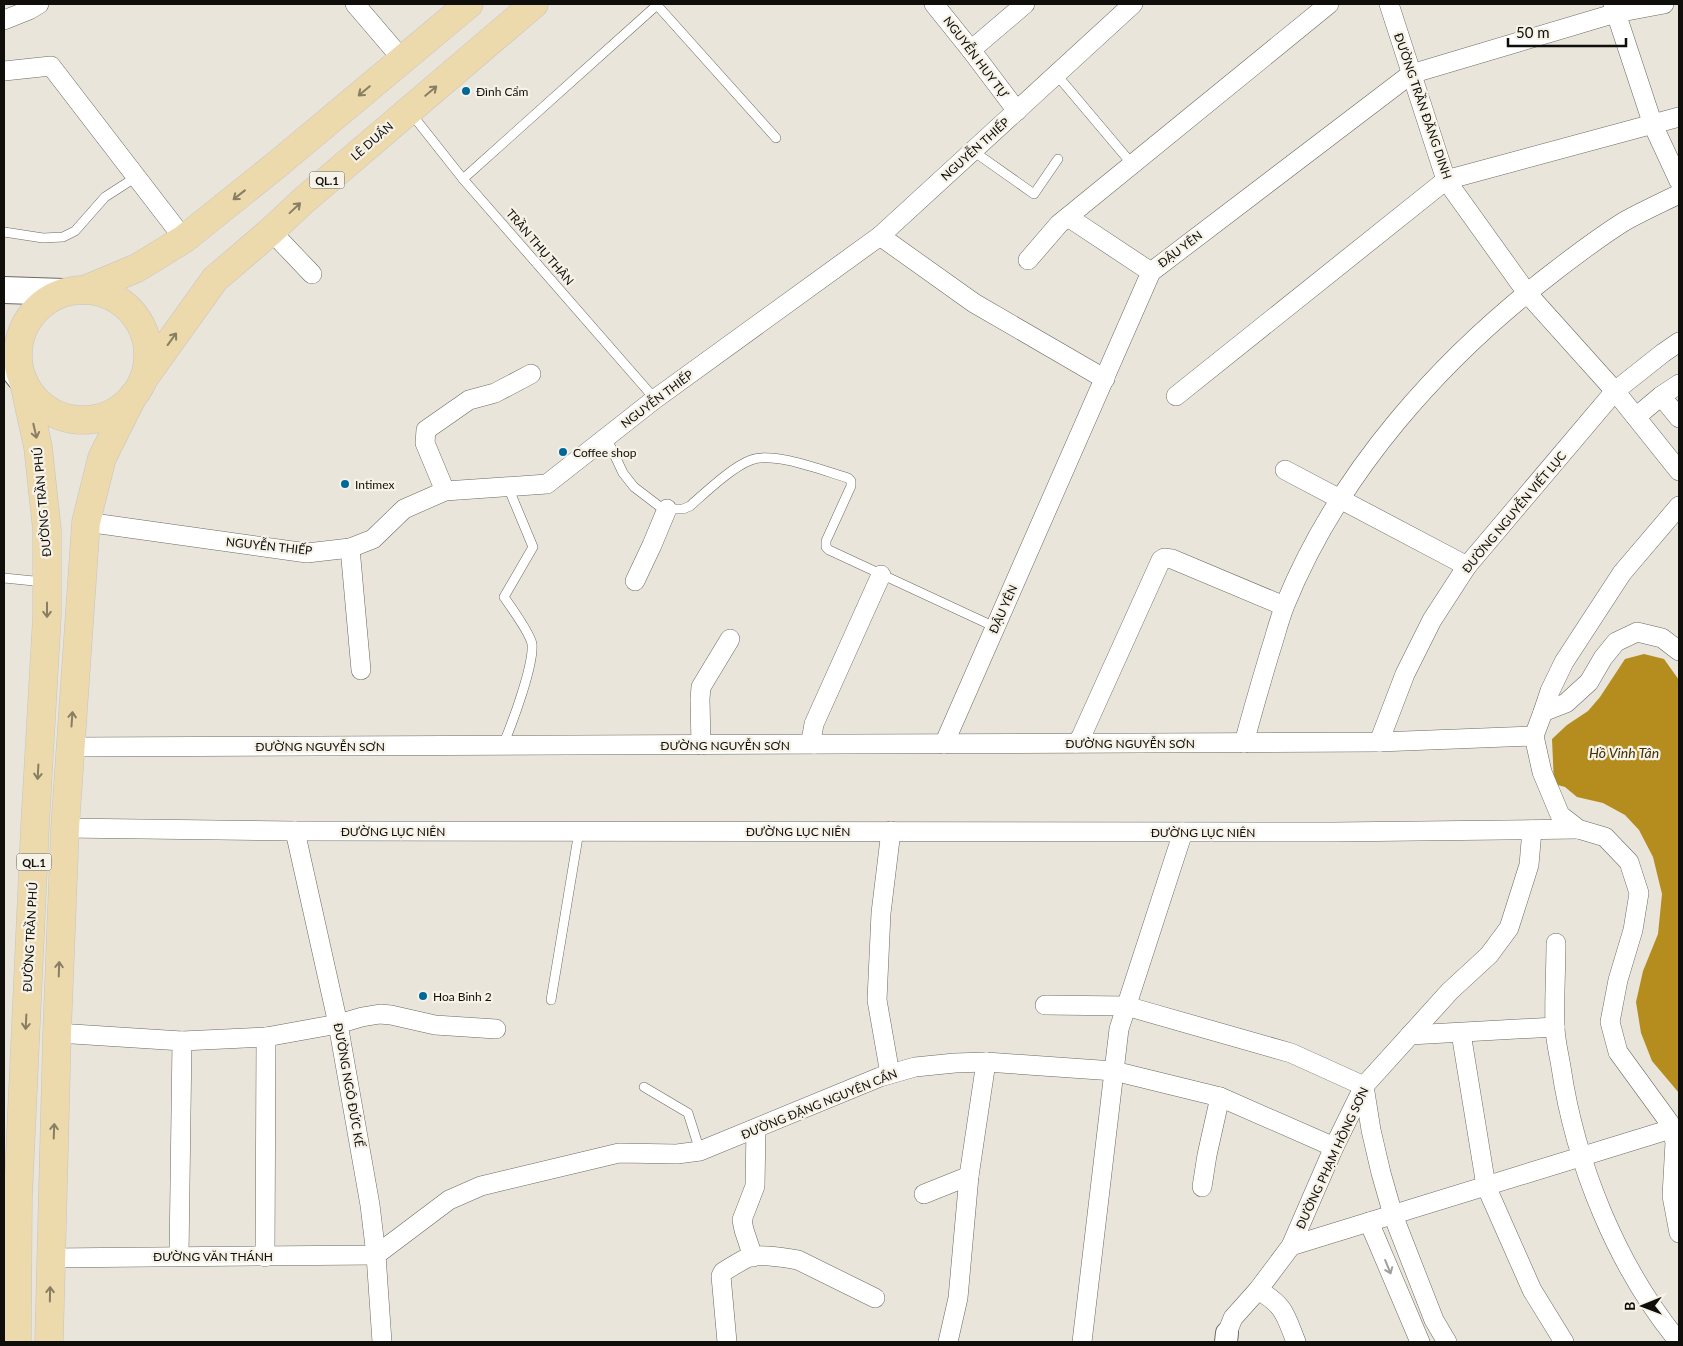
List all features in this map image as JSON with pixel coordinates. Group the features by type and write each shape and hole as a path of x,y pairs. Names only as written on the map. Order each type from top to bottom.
{"main road":[{"name":"QL.1","path":"138,387 118,410 99,418 77,420 55,414 37,402 24,383 18,362 20,339 29,319 44,302 137,268 184,239 280,162 469,4"},
{"name":"LÊ DUẨN","path":"138,387 215,279 303,201 534,4"},
{"path":"412,51 451,74"},
{"path":"4,290 74,291"},
{"name":"QL.1","path":"49,1342 57,1033 65,828 86,522 102,458 138,387 148,358 146,337 137,318 123,304 105,294 74,291"},
{"path":"4,358 24,383"},
{"name":"ĐƯỜNG TRẦN PHÚ","path":"17,1342 18,1198 35,826 47,616 47,530 38,447 24,383"},
{"path":"35,826 65,828"},
{"path":"18,1260 50,1258"}],"street":[{"path":"4,20 39,4"},
{"path":"354,4 412,51"},
{"name":"NGUYỄN HUY TỰ","path":"934,4 972,50 1016,112"},
{"path":"972,50 1025,4"},
{"name":"NGUYỄN THIẾP","path":"86,522 307,553 350,548 373,539 404,509 445,491 547,484 655,399 880,236 1133,4"},
{"path":"1028,260 1059,224 1329,4"},
{"name":"ĐƯỜNG TRẦN ĐĂNG DINH","path":"1389,4 1446,180 1526,293 1615,391 1679,472"},
{"name":"ĐẬU YÊN","path":"944,744 1151,272 1411,74 1615,8 1664,4"},
{"path":"1615,8 1652,125 1679,181"},
{"path":"4,70 51,66 184,239"},
{"path":"1176,396 1446,180 1679,118"},
{"path":"1244,743 1284,606 1315,541 1341,498 1376,448 1416,400 1481,333 1526,293 1577,254 1625,221 1679,194"},
{"path":"1068,217 1151,272"},
{"path":"271,231 312,274"},
{"path":"880,236 974,303 1105,379"},
{"name":"ĐƯỜNG NGUYỄN VIẾT LỤC","path":"1379,742 1405,674 1432,620 1467,566 1615,391 1679,342"},
{"path":"445,491 425,443 424,434 426,430 469,400 495,394 531,374"},
{"path":"1636,416 1679,384"},
{"path":"1661,396 1679,418"},
{"path":"1285,470 1467,566"},
{"path":"1679,506 1622,573 1564,662 1550,691 1534,736 1542,772 1560,815 1578,829 1605,837 1629,862 1639,893 1633,930 1618,980 1610,1022 1618,1052 1669,1122 1675,1142 1672,1196 1679,1233"},
{"path":"635,580 652,546 667,509"},
{"path":"350,548 361,670"},
{"path":"1076,743 1081,737 1160,560 1164,558 1172,559 1284,606"},
{"path":"814,744 811,741 814,724 882,576"},
{"path":"1543,712 1566,703 1589,682 1603,658 1616,642 1637,632 1662,638 1679,651"},
{"path":"701,745 701,687 730,639"},
{"name":"ĐƯỜNG NGUYỄN SƠN","path":"71,747 1379,742 1534,736"},
{"name":"ĐƯỜNG LỤC NIÊN","path":"65,828 295,832 1183,832 1578,829"},
{"name":"ĐƯỜNG PHẠM HỒNG SƠN","path":"1226,1338 1233,1318 1258,1290 1290,1246 1334,1147 1364,1086 1450,991 1489,955 1509,928 1529,866 1532,830"},
{"name":"ĐƯỜNG NGÔ ĐỨC KẾ","path":"295,832 338,1024 370,1205 376,1255 382,1342"},
{"path":"890,1074 877,1000 881,912 891,832"},
{"path":"1082,1342 1119,1029 1183,832"},
{"path":"1556,943 1555,1027 1566,1098 1582,1157 1601,1211 1631,1270 1667,1328 1679,1342"},
{"path":"1044,1005 1126,1006 1291,1053 1364,1086 1375,1147 1393,1215 1434,1320 1447,1342"},
{"path":"57,1033 182,1041 266,1036 338,1024 380,1014 435,1026 496,1029"},
{"path":"1410,1035 1555,1027"},
{"path":"1461,1033 1486,1186 1532,1290 1564,1342"},
{"path":"265,1257 266,1036"},
{"path":"179,1256 182,1041"},
{"path":"948,1342 958,1298 969,1176 986,1062"},
{"name":"ĐƯỜNG ĐẶNG NGUYÊN CẨN","path":"376,1255 449,1200 481,1186 620,1154 677,1154 700,1151 890,1074 933,1064 986,1062 1114,1071 1220,1097 1334,1147"},
{"path":"1202,1187 1220,1097"},
{"path":"753,1256 742,1220 755,1186 756,1129"},
{"path":"1290,1246 1671,1129"},
{"path":"924,1194 969,1176"},
{"path":"1369,1222 1420,1342"},
{"name":"ĐƯỜNG VĂN THÁNH","path":"50,1258 376,1255"},
{"path":"727,1342 721,1276 723,1272 753,1256 798,1260 875,1298"},
{"path":"1258,1290 1278,1304 1287,1318 1296,1342"}],"lane":[{"path":"464,179 657,4 776,138"},
{"path":"1056,74 1132,164"},
{"name":"TRẦN THỤ THÂN","path":"409,110 464,179 655,399"},
{"path":"973,152 1034,194 1058,159"},
{"path":"4,232 43,238 63,237 74,231 105,197 136,177"},
{"path":"606,438 628,481 659,506 667,509 682,509 690,506 740,465 759,458 779,459 848,478 851,481 851,486 826,541 826,547 882,576 995,627"},
{"path":"503,746 529,670 532,644 504,597 532,547 508,487"},
{"path":"4,578 47,582"},
{"path":"551,1000 579,832"},
{"path":"644,1087 688,1113 700,1151"}],"water":[{"name":"Hồ Vinh Tân","path":"1644,654 1664,659 1679,680 1679,1093 1652,1061 1641,1033 1636,1002 1643,971 1658,934 1662,894 1653,857 1639,830 1625,815 1603,803 1577,797 1565,787 1554,784 1552,739 1567,725 1588,711 1600,697 1625,659"}],"place":[{"name":"Đình Cẩm","path":"466,91"},
{"name":"Coffee shop","path":"563,452"},
{"name":"Intimex","path":"345,484"},
{"name":"Hoa Binh 2","path":"423,996"}]}
